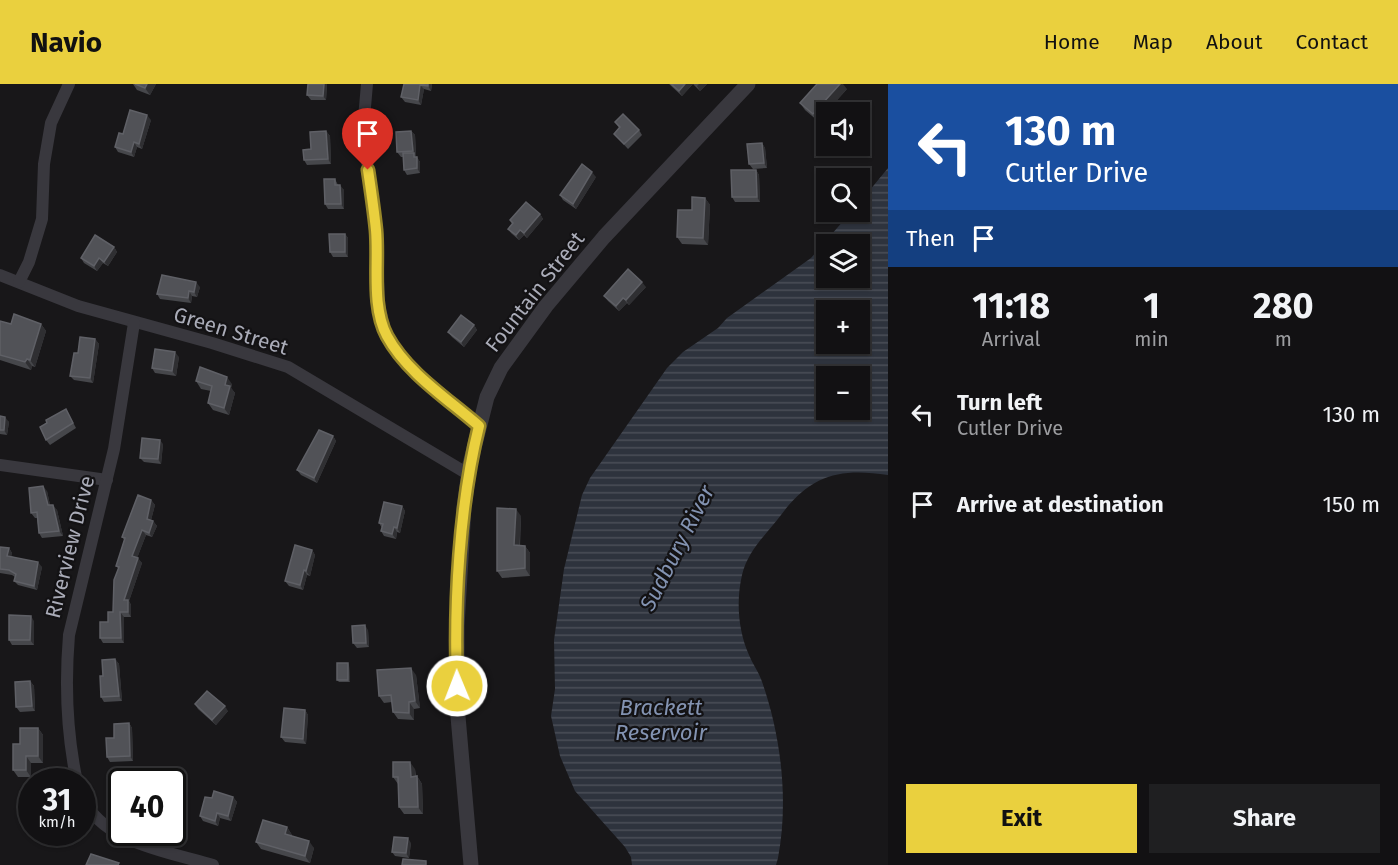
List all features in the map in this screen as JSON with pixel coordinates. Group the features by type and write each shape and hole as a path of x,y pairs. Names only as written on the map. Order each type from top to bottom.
{"street":[{"path":"19,282 29,262 42,219 44,164 51,123 69,84"},
{"path":"368,84 363,130 376,230 379,305 386,334 401,357 479,426"},
{"name":"Fountain Street","path":"471,865 456,667 464,507 468,474 487,397 501,368 546,306 604,237 748,84"},
{"name":"Green Street","path":"0,275 60,300 134,323 213,343 288,367 468,474"},
{"name":"Riverview Drive","path":"75,768 71,744 67,660 69,635 107,480 134,323"},
{"path":"0,465 107,480"},
{"path":"96,816 114,831 131,839 213,865"}],"water":[{"name":"Brackett Reservoir","path":"888,168 888,475 841,474 816,482 804,490 792,501 753,550 745,566 740,585 739,615 742,636 768,700 781,768 783,814 776,865 632,865 631,857 625,847 575,791 560,756 551,716 555,689 554,640 564,569 582,495 590,478 667,368 683,352 816,252 816,288 870,288 870,234 832,234 842,222 870,222 870,190"}],"building":[{"path":"135,84 147,84 145,88"},
{"path":"308,84 324,84 323,96 307,95"},
{"path":"404,84 428,84 428,86 420,85 418,100 401,97"},
{"path":"671,84 685,84 679,91"},
{"path":"817,84 840,84 824,102 816,102 816,111 813,114 800,103"},
{"path":"130,110 147,115 139,144 134,142 131,152 115,147 119,133 123,134"},
{"path":"623,114 639,130 624,144 614,134 620,127 615,122"},
{"path":"326,131 328,159 304,160 303,150 311,149 310,132"},
{"path":"411,131 413,151 397,152 396,132"},
{"path":"762,143 764,163 749,164 747,144"},
{"path":"403,153 414,153 414,157 417,157 417,168 404,170"},
{"path":"582,164 592,172 573,204 560,195"},
{"path":"731,170 756,170 757,197 732,197"},
{"path":"324,179 335,179 335,185 340,185 341,204 325,204"},
{"path":"692,197 705,198 703,238 677,237 678,210 692,210"},
{"path":"526,202 540,214 524,233 520,230 516,235 508,229 513,223 510,220"},
{"path":"329,234 345,234 345,252 330,252"},
{"path":"95,235 114,247 104,262 99,258 94,266 81,258"},
{"path":"628,269 642,282 626,300 623,298 616,306 604,296"},
{"path":"162,275 196,282 194,292 189,291 188,298 157,294"},
{"path":"14,314 41,324 30,360 27,359 25,362 0,355 0,321 11,324"},
{"path":"461,315 474,325 461,342 448,332"},
{"path":"80,337 95,339 90,378 70,376 74,353 78,353"},
{"path":"155,349 175,352 172,371 152,368"},
{"path":"200,367 227,377 225,385 230,386 224,408 208,403 212,386 196,381"},
{"path":"66,409 73,423 46,440 40,427 47,423 46,420"},
{"path":"0,416 5,417 4,430 0,430"},
{"path":"319,430 333,436 314,478 297,470"},
{"path":"142,438 160,440 158,459 140,458"},
{"path":"43,486 48,505 53,505 59,531 39,533 37,512 31,513 29,488"},
{"path":"138,495 151,500 147,519 153,521 149,533 142,530 132,556 138,558 124,600 128,600 128,612 120,612 121,638 100,638 100,622 108,622 108,612 113,612 114,580 119,567 116,566 125,538 122,537"},
{"path":"384,502 402,506 397,528 394,527 392,534 381,531 383,524 379,523"},
{"path":"497,508 516,509 514,545 525,546 525,568 497,571"},
{"path":"295,545 312,550 300,585 285,581"},
{"path":"0,547 9,548 7,556 38,562 34,586 14,581 16,574 0,569"},
{"path":"9,615 31,616 30,640 9,640"},
{"path":"365,625 366,643 353,643 352,626"},
{"path":"115,659 119,696 101,697 102,660"},
{"path":"337,663 348,663 348,680 337,680"},
{"path":"411,668 415,701 409,702 409,713 393,712 391,695 379,696 377,670"},
{"path":"30,681 32,706 16,707 15,682"},
{"path":"207,691 225,706 212,720 195,704"},
{"path":"284,708 305,710 303,739 281,737"},
{"path":"129,723 130,756 107,757 106,738 114,738 114,724"},
{"path":"20,728 38,728 38,756 26,756 26,768 13,770 13,744 20,744"},
{"path":"393,762 410,762 411,777 417,776 418,807 399,807 398,777 393,777"},
{"path":"214,791 233,797 228,816 217,813 215,821 200,816 205,797 212,798"},
{"path":"263,820 287,827 285,834 309,841 305,856 256,842"},
{"path":"394,837 408,838 406,853 392,852"},
{"path":"91,854 119,863 118,865 86,865"},
{"path":"403,859 426,861 426,865 402,865"}],"route":[{"path":"368,170 376,230 379,305 386,334 401,357 479,426 470,464 464,507 457,626 457,686"}],"water label":[{"name":"Sudbury River","path":"677,548"}]}
